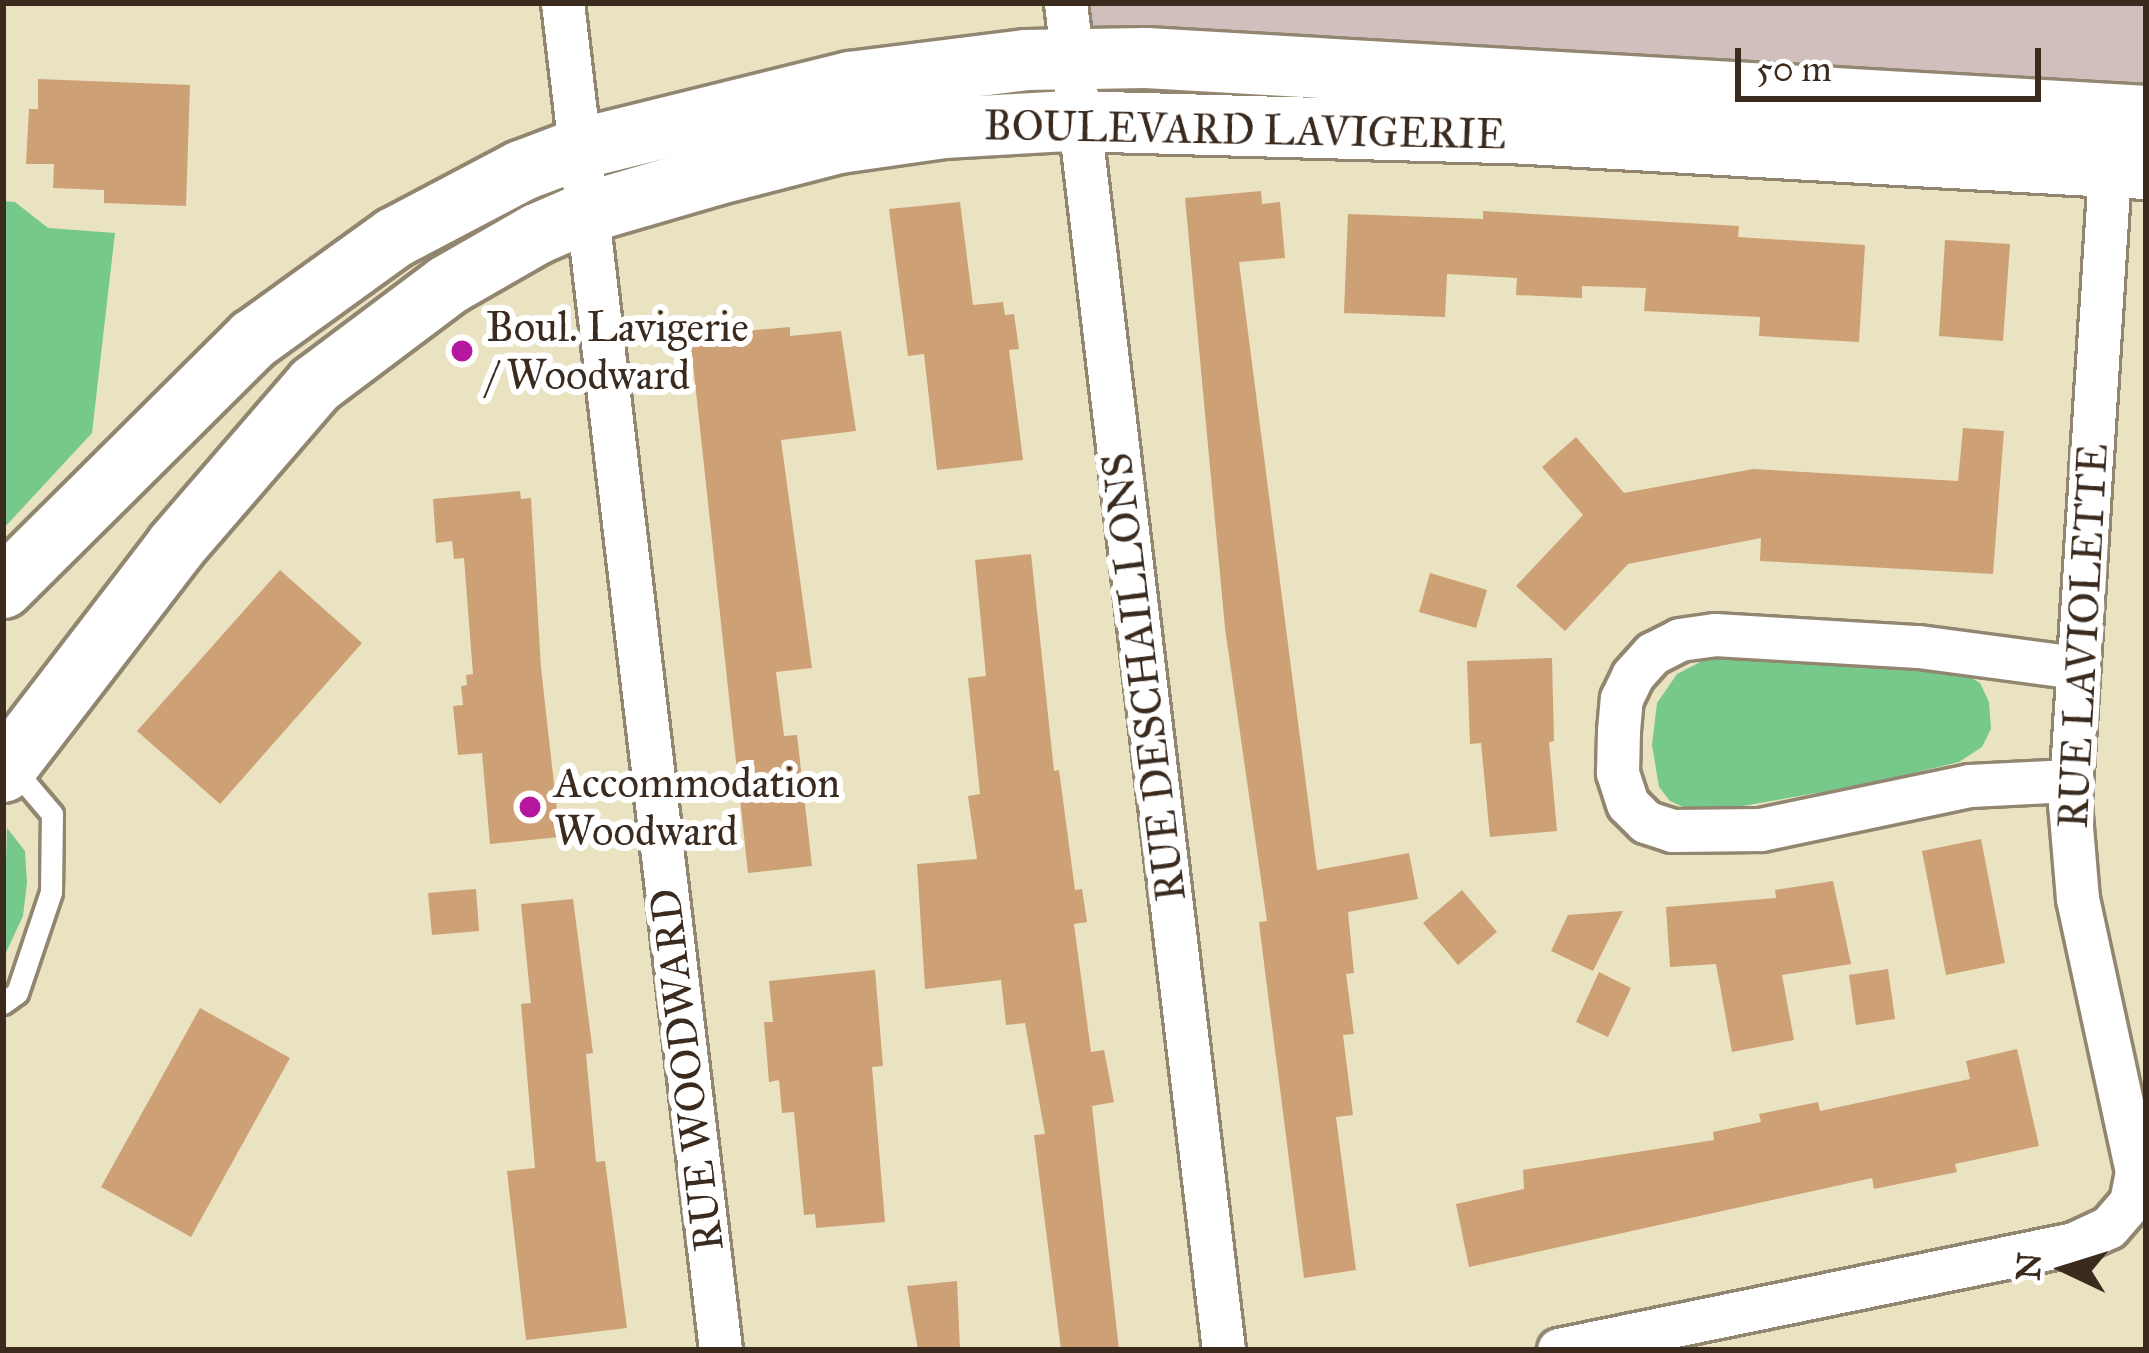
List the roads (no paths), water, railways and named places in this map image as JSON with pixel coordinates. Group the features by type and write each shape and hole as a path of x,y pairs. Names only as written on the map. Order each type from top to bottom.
{"main road":[{"name":"BOULEVARD LAVIGERIE","path":"3,588 285,362 394,238 521,171 579,148 850,82 940,68 1069,31 2129,141"},
{"name":"BOULEVARD LAVIGERIE","path":"5,763 191,528 285,362 586,213 839,143 944,128 1078,122 1529,134 2129,141"}],"street":[{"name":"RUE WOODWARD","path":"562,3 721,1350"},
{"name":"RUE DESCHAILLONS","path":"1069,31 1224,1350"},
{"name":"RUE LAVIOLETTE","path":"1559,1350 2074,1244 2109,1228 2131,1203 2137,1172 2078,899 2070,782 2129,141"},
{"path":"2070,782 1970,785 1761,830 1673,831 1646,822 1628,803 1618,772 1619,731 1622,698 1633,676 1653,654 1680,640 1715,635 1919,647 2077,668"}],"lane":[{"name":"BOULEVARD LAVIGERIE","path":"3,1003 17,993 51,892 52,814 5,763"}],"place":[{"name":"Boul. Lavigerie / Woodward","path":"462,351"},
{"name":"Accommodation Woodward","path":"530,807"}]}
